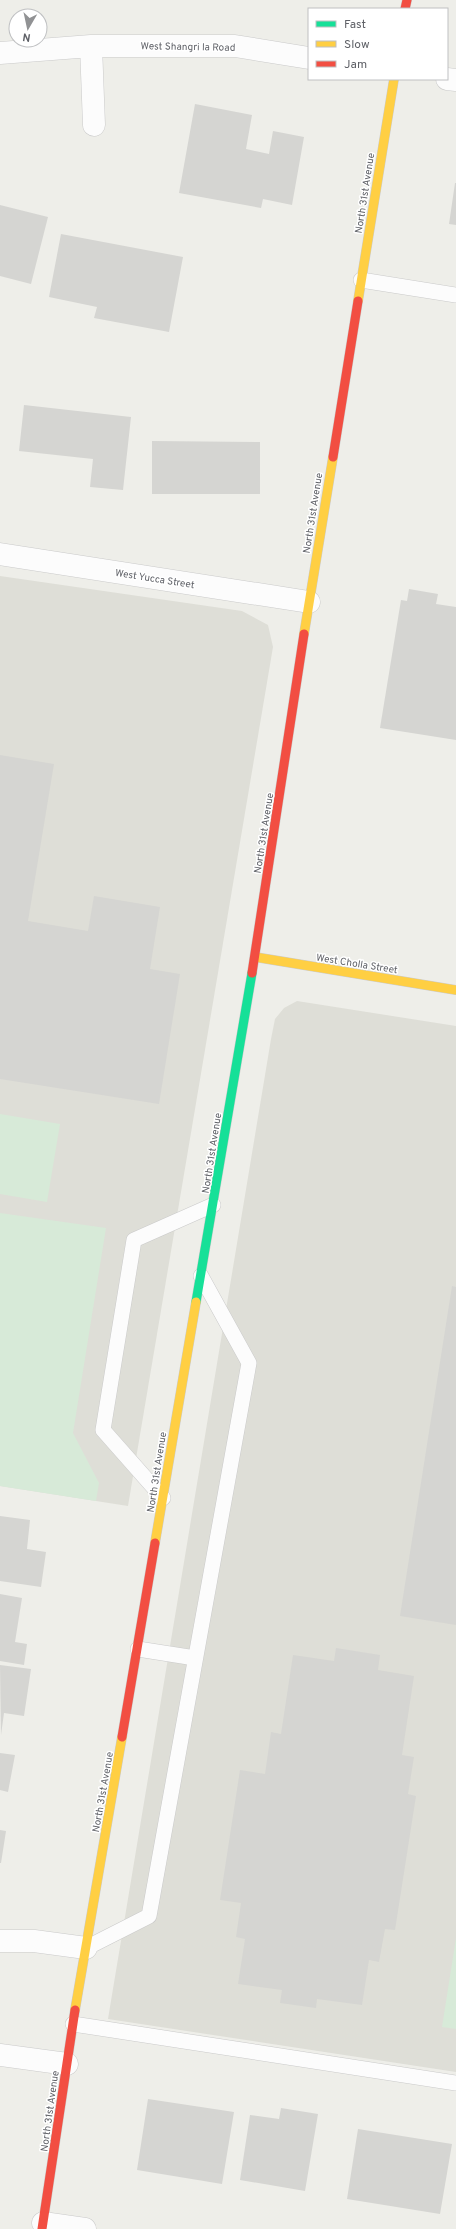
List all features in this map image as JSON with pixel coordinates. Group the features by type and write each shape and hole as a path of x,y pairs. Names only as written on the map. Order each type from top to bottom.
{"street":[{"name":"West Shangri la Road","path":"0,53 90,46 235,46 308,58"},
{"path":"90,46 94,125"},
{"name":"North 31st Avenue","path":"43,2226 73,2024 255,957 309,602 394,80"},
{"name":"West Yucca Street","path":"0,554 309,602"},
{"name":"West Cholla Street","path":"255,957 456,990"},
{"path":"0,1941 34,1941 86,1948"},
{"path":"0,2055 67,2064"},
{"path":"43,2226 85,2229"}],"lane":[{"path":"361,280 456,295"},
{"path":"163,1498 103,1430 134,1240 213,1205"},
{"path":"86,1948 149,1916 249,1363 201,1276"},
{"path":"138,1649 195,1658"},
{"path":"73,2024 456,2083"}],"shaded area":[{"path":"0,576 242,611 268,625 273,647 128,1506 0,1486"},
{"path":"297,1001 456,1026 456,2072 108,2019 271,1039 275,1019 284,1008"}],"green space":[{"path":"0,1114 60,1124 47,1202 0,1194"},
{"path":"0,1213 106,1228 73,1433 99,1483 96,1501 0,1486"},
{"path":"456,1938 456,2029 442,2027"}],"building":[{"path":"195,104 252,115 246,149 269,154 273,131 304,137 292,205 263,199 261,208 179,193"},
{"path":"456,183 456,225 449,224"},
{"path":"0,205 48,217 31,284 0,276"},
{"path":"61,234 183,257 169,332 94,318 97,307 49,297"},
{"path":"24,405 131,417 123,490 90,487 93,459 19,451"},
{"path":"152,441 260,442 260,494 152,494"},
{"path":"409,589 438,594 436,604 456,607 456,740 380,728 401,600 407,601"},
{"path":"0,755 54,764 28,921 88,931 94,896 160,907 150,969 180,974 159,1104 0,1079"},
{"path":"452,1286 456,1287 456,1625 400,1616"},
{"path":"0,1516 30,1520 27,1549 46,1552 41,1587 0,1581"},
{"path":"0,1594 22,1598 15,1642 27,1644 24,1665 0,1661"},
{"path":"336,1648 380,1655 378,1670 414,1676 402,1755 414,1757 408,1794 416,1796 395,1930 385,1929 379,1962 369,1960 362,2005 317,1999 316,2008 280,2003 282,1990 238,1984 245,1939 236,1937 241,1903 220,1900 240,1770 265,1774 271,1732 281,1734 293,1655 334,1661"},
{"path":"0,1665 31,1669 24,1716 4,1713 1,1735"},
{"path":"0,1753 15,1755 8,1792 0,1790"},
{"path":"0,1830 6,1831 1,1863 0,1863"},
{"path":"148,2099 234,2112 222,2184 137,2170"},
{"path":"281,2108 318,2114 305,2191 240,2180 250,2115 279,2119"},
{"path":"358,2129 452,2144 440,2214 347,2199"}],"traffic: fast":[{"path":"196,1302 252,973"}],"traffic: slow":[{"path":"358,301 394,80"},
{"path":"304,634 333,457"},
{"path":"255,957 456,990"},
{"path":"155,1543 196,1302"},
{"path":"75,2010 122,1737"}],"traffic: jam":[{"path":"405,8 407,0"},
{"path":"333,457 358,301"},
{"path":"252,973 304,634"},
{"path":"122,1737 155,1543"},
{"path":"42,2229 75,2010"}]}
